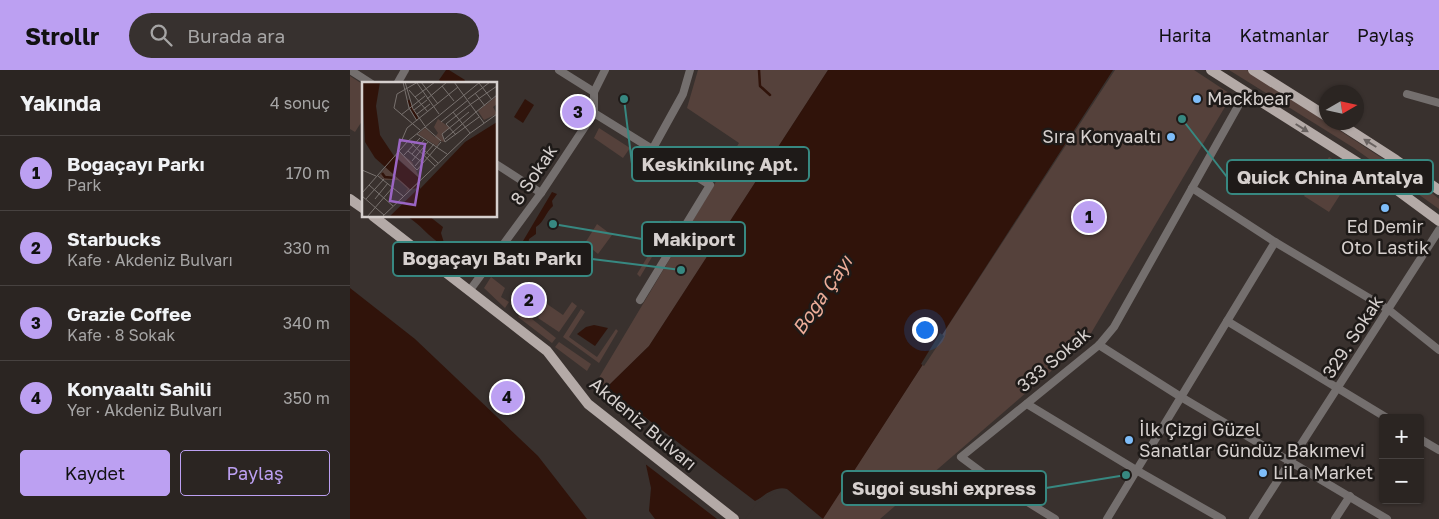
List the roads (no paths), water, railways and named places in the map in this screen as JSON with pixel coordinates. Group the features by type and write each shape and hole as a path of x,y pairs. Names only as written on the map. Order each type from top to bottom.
{"main road":[{"path":"1211,70 1374,173 1439,221"},
{"path":"1253,70 1319,112"},
{"path":"1349,130 1439,190"},
{"path":"350,199 362,208"},
{"name":"Akdeniz Bulvarı","path":"376,218 547,351 588,404 734,519"}],"street":[{"path":"350,70 369,82"},
{"path":"398,82 405,70"},
{"path":"560,70 594,92"},
{"path":"606,70 594,92 594,113 710,185 640,300"},
{"path":"652,150 683,94 690,70"},
{"name":"333 Sokak","path":"1055,519 992,480 961,457 1099,345 1123,311 1246,92"},
{"path":"1407,94 1439,103"},
{"name":"8 Sokak","path":"470,290 541,193 594,113"},
{"path":"498,165 541,193"},
{"path":"1192,188 1275,242 1389,310 1439,350"},
{"name":"329. Sokak","path":"1253,519 1439,230"},
{"path":"1107,519 1275,242"},
{"path":"1227,321 1381,414"},
{"path":"1099,345 1181,397 1292,460 1387,519"},
{"path":"1027,404 1222,519"},
{"path":"1424,441 1439,450"},
{"path":"1335,519 1350,496"}],"water":[{"path":"446,70 449,70 465,80 464,82 442,82 439,80"},
{"name":"Boğa Çayı","path":"828,70 1113,70 823,519 787,489 781,488 767,493 741,519 655,519 649,511 651,488 646,465 660,430 606,388 649,346"},
{"path":"525,99 534,105 523,123 514,117"},
{"path":"552,192 557,194 552,201 553,206 536,227 536,234 529,239 528,245 523,241"},
{"path":"409,218 432,218 443,227 441,233 445,246 439,243"},
{"path":"350,288 415,339 538,456 587,519 350,519"},
{"path":"594,325 608,328 595,346 577,334 586,327"}],"waterway":[{"path":"759,70 760,86 770,95"}],"place":[{"name":"Keskinkılınç Apt.","path":"624,99"},
{"name":"Mackbear","path":"1197,99"},
{"name":"Grazie Coffee","path":"578,112"},
{"name":"Quick China Antalya","path":"1182,119"},
{"name":"Sıra Konyaaltı","path":"1171,137"},
{"name":"Ed Demir Oto Lastik","path":"1385,208"},
{"name":"Boğaçayı Parkı","path":"1089,217"},
{"name":"Makiport","path":"553,224"},
{"name":"Boğaçayı Batı Parkı","path":"681,270"},
{"name":"Starbucks","path":"529,300"},
{"name":"Konyaaltı Sahili","path":"507,397"},
{"name":"İlk Çizgi Güzel Sanatlar Gündüz Bakımevi","path":"1129,440"},
{"name":"LiLa Market","path":"1263,473"},
{"name":"Sugoi sushi express","path":"1126,475"}]}
